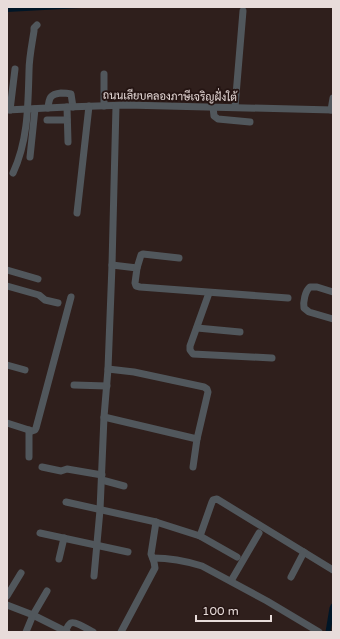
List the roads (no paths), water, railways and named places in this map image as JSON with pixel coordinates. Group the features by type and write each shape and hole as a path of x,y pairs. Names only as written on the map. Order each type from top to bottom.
{"street":[{"path":"235,107 243,11"},
{"path":"30,157 32,109 30,64 34,28 36,25"},
{"path":"8,110 15,69"},
{"path":"104,74 104,106"},
{"path":"48,108 52,94 71,94 67,120 68,142"},
{"path":"332,110 333,98"},
{"path":"77,213 89,106"},
{"path":"94,576 100,510 104,417 108,370 116,106"},
{"name":"ถนนเลียบคลองภาษีเจริญฝั่งใต้","path":"8,110 116,106 235,107 332,110"},
{"path":"213,107 214,116 218,119 250,122"},
{"path":"13,173 21,155 32,109"},
{"path":"47,120 67,120"},
{"path":"179,258 141,255 137,268 136,286 288,298"},
{"path":"112,265 137,268"},
{"path":"7,270 38,279"},
{"path":"7,286 39,295 45,300 58,303"},
{"path":"333,292 317,287 310,287 307,290 303,306 309,312 333,319"},
{"path":"210,293 190,346 190,350 193,354 272,358"},
{"path":"7,423 32,431 35,430 71,297"},
{"path":"197,328 240,332"},
{"path":"7,365 25,370"},
{"path":"108,370 134,372 204,387 207,389 208,392 196,439 193,467"},
{"path":"74,385 107,386"},
{"path":"104,417 196,439"},
{"path":"29,430 29,457"},
{"path":"42,467 61,471 67,469 102,478 124,486"},
{"path":"200,536 212,502 213,500 217,499 333,570"},
{"path":"66,502 156,522 200,536 237,557"},
{"path":"121,632 155,568 151,554 156,522"},
{"path":"231,581 260,532"},
{"path":"40,533 128,552"},
{"path":"59,559 64,538"},
{"path":"291,578 304,552"},
{"path":"153,558 191,562 202,566 319,632"},
{"path":"7,596 21,573"},
{"path":"26,632 33,615 47,591"},
{"path":"7,605 33,615 66,632 70,623 72,622 91,632"}],"water":[{"path":"7,7 100,7 7,12"}],"waterway":[{"path":"328,632 333,606"}]}
